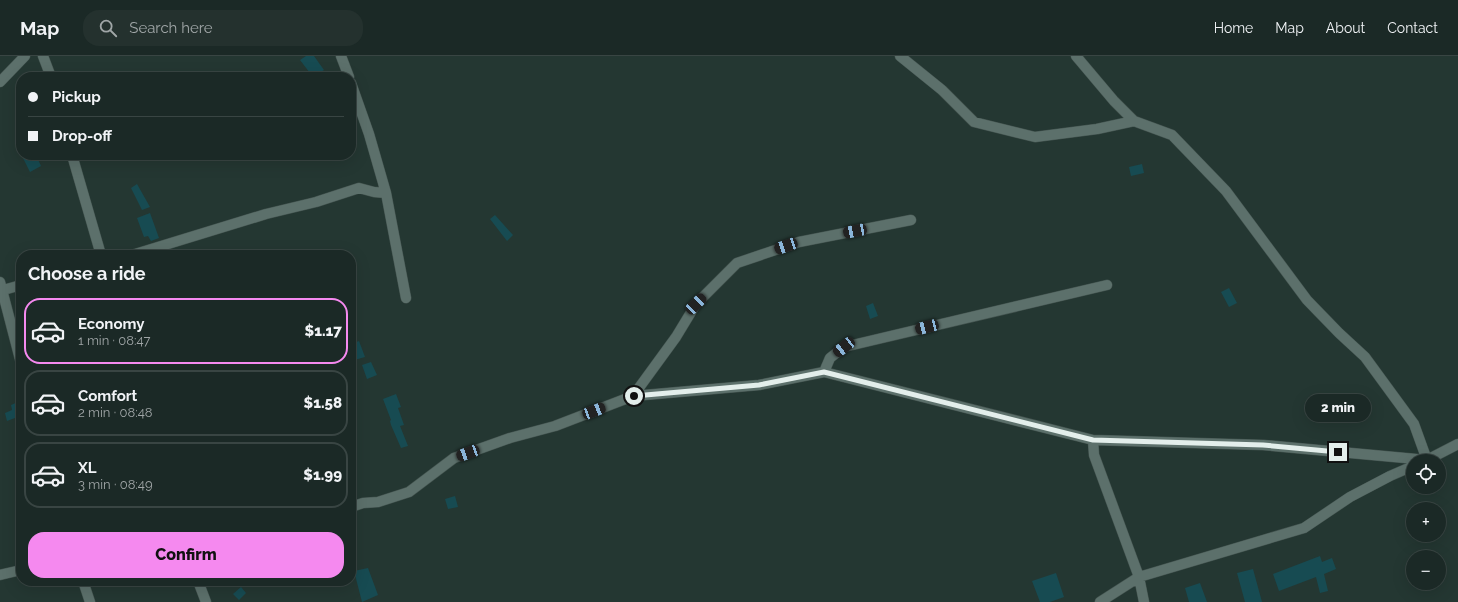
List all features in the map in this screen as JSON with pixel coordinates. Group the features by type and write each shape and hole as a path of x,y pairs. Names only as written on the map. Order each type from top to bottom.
{"street":[{"path":"0,82 25,56"},
{"path":"43,56 49,72"},
{"path":"341,56 347,72"},
{"path":"900,56 942,90 974,122 1035,137 1097,129 1134,121"},
{"path":"1076,56 1114,102 1134,121 1172,135 1226,191 1306,300 1339,333 1365,356 1414,424 1424,454"},
{"path":"356,97 369,134 386,193 406,298"},
{"path":"73,160 100,250"},
{"path":"148,250 266,214 316,202 359,188 374,192 386,193"},
{"path":"634,396 676,337 696,304 737,263 799,242 911,220"},
{"path":"824,372 830,358 844,347 1106,285"},
{"path":"16,286 1,287 16,344"},
{"path":"356,506 384,500 409,492 454,458 510,438 555,426 634,396 759,385 824,372 1093,440 1263,445 1406,458"},
{"path":"1093,440 1094,455 1139,577 1144,602"},
{"path":"1438,454 1458,444"},
{"path":"1100,602 1139,577 1304,528 1350,497 1406,469"},
{"path":"0,575 16,571"},
{"path":"85,586 90,602"},
{"path":"200,586 206,602"}],"building":[{"path":"306,56 314,56 324,70 321,72 309,72 300,60"},
{"path":"24,160 38,160 41,166 30,172"},
{"path":"1142,164 1144,173 1131,176 1129,167"},
{"path":"137,184 150,207 142,210 131,188"},
{"path":"150,213 159,238 151,241 148,236 144,237 137,218"},
{"path":"495,215 513,235 507,241 490,219"},
{"path":"1229,288 1237,303 1229,307 1221,292"},
{"path":"873,303 878,316 870,319 866,306"},
{"path":"359,341 365,357 356,360 356,342"},
{"path":"371,362 377,375 367,379 362,365"},
{"path":"396,394 401,407 398,408 404,425 400,426 408,446 401,448 391,425 391,420 383,399"},
{"path":"16,403 16,421 15,418 7,421 5,413 12,410 11,405"},
{"path":"455,496 458,507 448,509 445,499"},
{"path":"1320,556 1322,562 1332,558 1336,569 1324,574 1328,591 1320,593 1316,577 1279,591 1273,574"},
{"path":"368,568 378,595 362,602 356,579 356,571"},
{"path":"1253,569 1262,602 1245,602 1237,573"},
{"path":"1056,573 1064,597 1050,602 1040,602 1032,581"},
{"path":"1200,583 1207,602 1189,602 1185,588"},
{"path":"241,587 246,593 239,600 233,594"}],"route":[{"path":"634,396 759,385 824,372 1093,440 1263,445 1338,452"}]}
